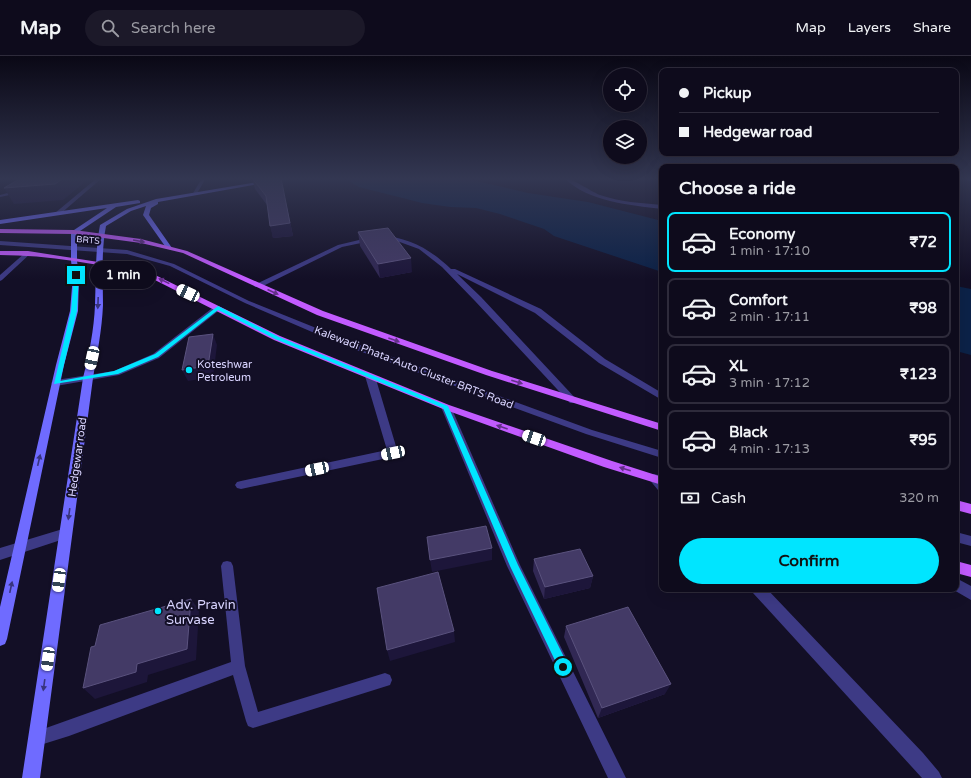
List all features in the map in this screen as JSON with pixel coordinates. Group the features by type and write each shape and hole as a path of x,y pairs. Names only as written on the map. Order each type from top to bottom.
{"main road":[{"path":"0,222 73,212"},
{"path":"74,232 105,212"},
{"path":"101,235 103,225 126,212"},
{"path":"147,212 146,215 169,248"},
{"path":"0,231 74,232 101,235 141,241 185,252 320,313 489,374 659,427"},
{"path":"0,639 56,383 74,311 76,275 74,260 74,232"},
{"name":"Hedgewar road","path":"31,778 99,306 101,235"},
{"path":"0,253 28,253 99,264 149,274 277,338 446,407 601,462 658,479"},
{"path":"959,506 971,509"},
{"path":"959,568 971,571"}],"street":[{"path":"258,285 334,248 351,242 380,237 398,239 421,248 444,266 478,299 573,400"},
{"path":"0,280 28,253"},
{"path":"444,266 538,311 602,360 659,395"},
{"path":"56,383 116,373 156,356 218,308"},
{"path":"240,485 393,453 370,376"},
{"path":"446,407 514,566 617,778"},
{"path":"0,554 66,533"},
{"path":"959,586 971,594"},
{"path":"761,592 933,778"}],"lane":[{"name":"BRTS","path":"0,243 127,252 172,265"},
{"name":"Kalewadi Phata-Auto Cluster BRTS Road","path":"172,265 247,302 342,342 589,432 659,454"},
{"path":"959,538 971,541"},
{"path":"227,566 238,666 253,721 385,680"},
{"path":"37,738 70,728 238,666"}],"water":[{"path":"491,212 626,212 659,220 659,271 554,236 544,229"},
{"path":"959,287 971,289 971,355 959,352"}],"building":[{"path":"268,212 288,212 290,223 270,226"},
{"path":"388,228 411,258 378,264 358,232"},
{"path":"213,334 208,366 182,370 189,337"},
{"path":"486,526 492,548 430,560 427,537"},
{"path":"580,549 593,576 545,587 534,559"},
{"path":"438,572 454,631 387,650 377,588"},
{"path":"191,599 187,649 137,664 136,672 83,688 91,647 95,646 100,625"},
{"path":"628,607 671,684 602,708 566,626"}],"place":[{"name":"Koteshwar Petroleum","path":"189,370"},
{"name":"Adv. Pravin Survase","path":"158,611"}],"route":[{"path":"76,275 74,311 56,383 116,373 156,356 218,308 277,338 446,407 514,566 563,667"}]}
